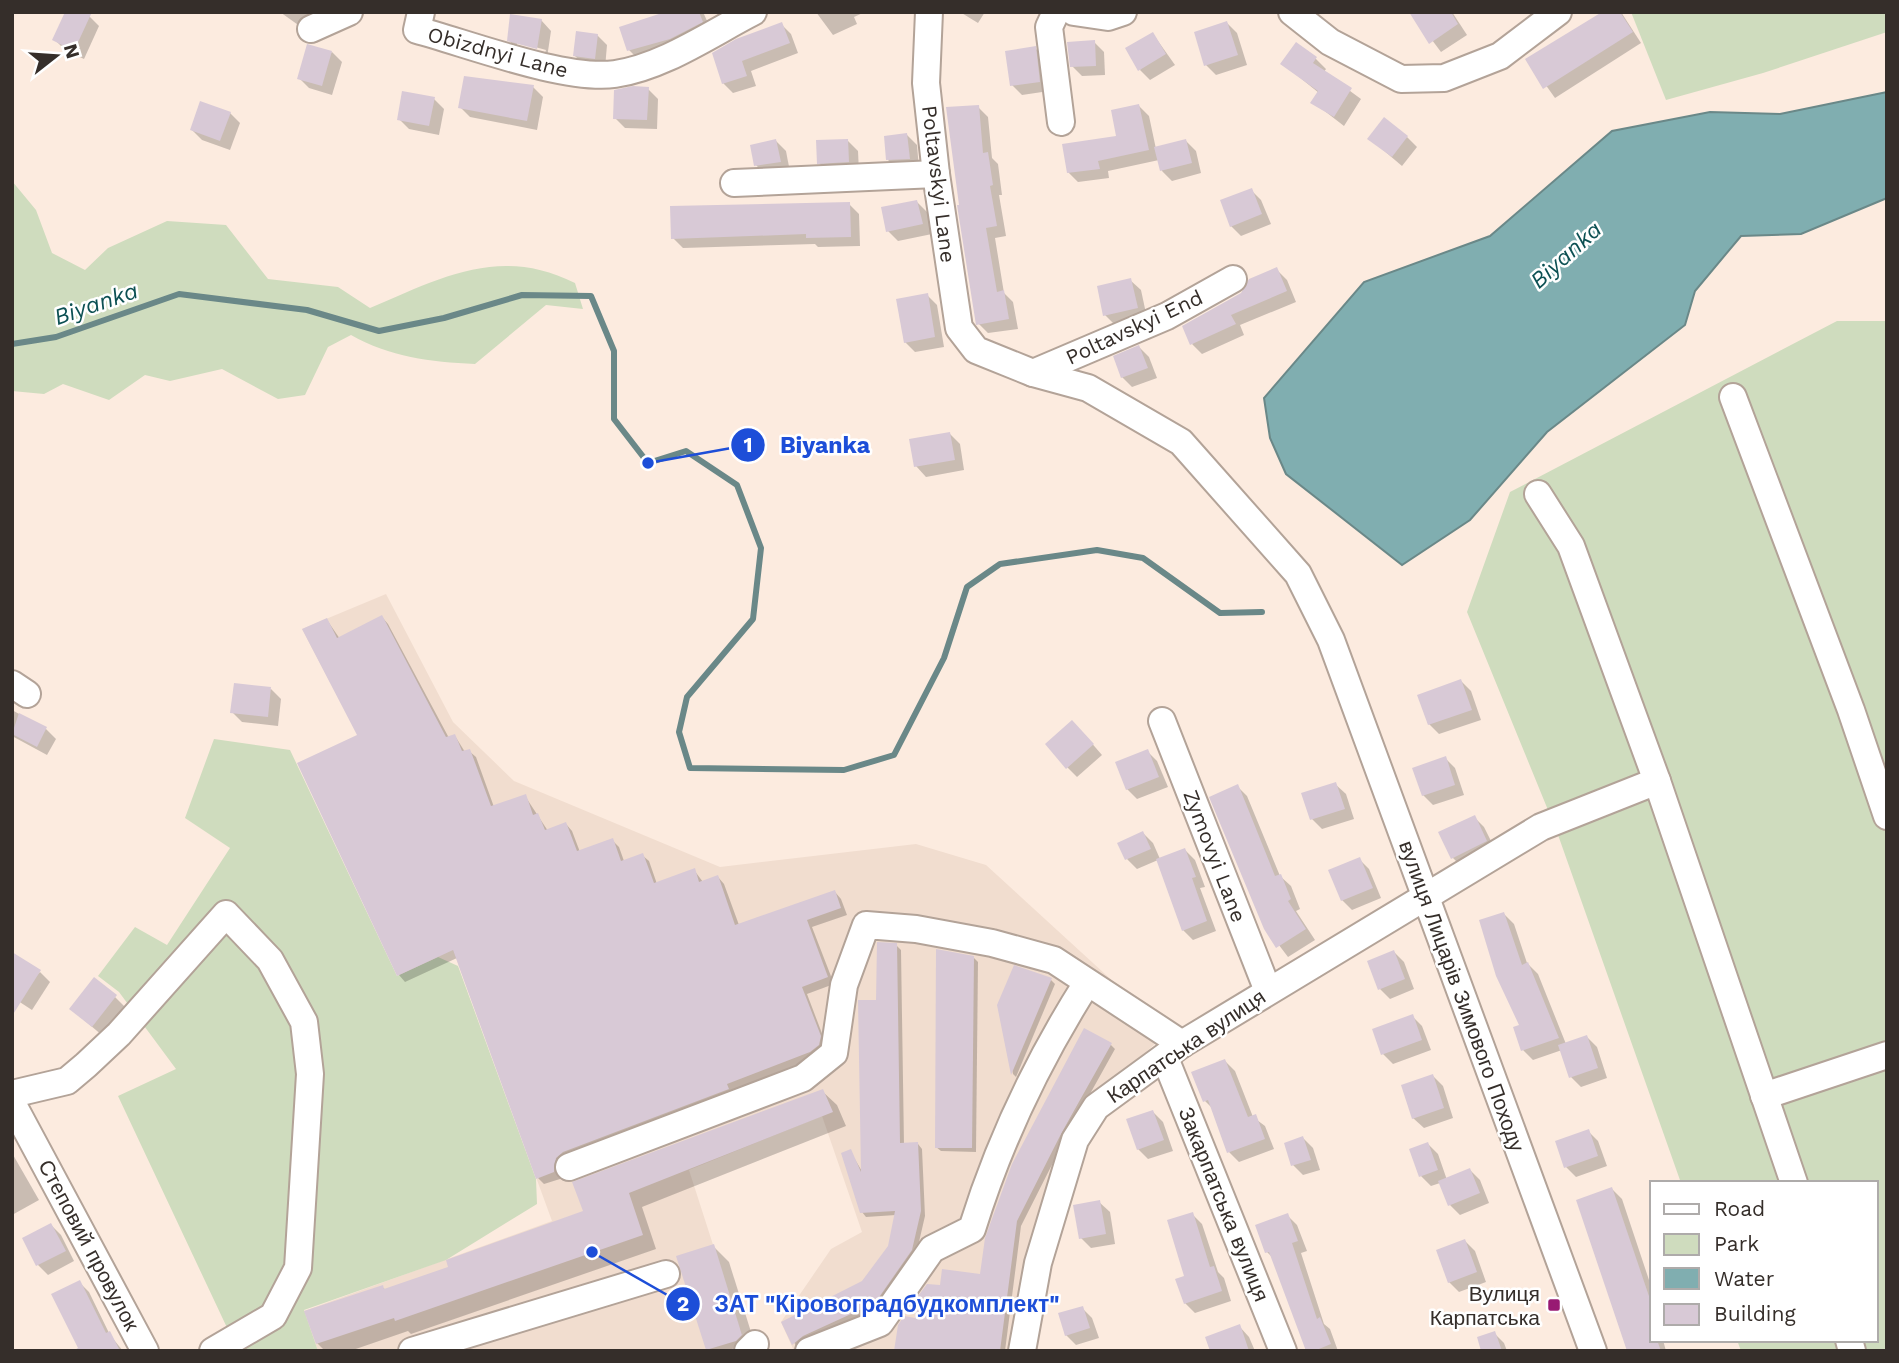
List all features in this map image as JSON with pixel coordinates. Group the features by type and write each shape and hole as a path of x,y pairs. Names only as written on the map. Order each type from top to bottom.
{"street":[{"path":"311,29 349,12"},
{"name":"Obizdnyi Lane","path":"421,12 417,30 577,74 616,74 660,59 753,12"},
{"name":"Poltavskyi Lane","path":"929,12 926,83 936,174 959,328 976,350"},
{"path":"1056,12 1049,27 1061,122"},
{"path":"1074,12 1108,17 1123,12"},
{"path":"1292,12 1330,42 1401,79 1444,78 1500,56 1558,12"},
{"path":"734,183 936,174"},
{"name":"Poltavskyi End","path":"1033,373 1167,316 1233,279"},
{"name":"вулиця Лицарів Зимового Походу","path":"976,350 1033,373 1087,388 1181,442 1297,574 1331,640 1593,1351"},
{"path":"1732,397 1852,710 1887,816"},
{"path":"1538,494 1571,546 1657,781 1793,1181"},
{"name":"Zymovyi Lane","path":"1162,720 1268,991"},
{"name":"Карпатська вулиця","path":"1022,1351 1038,1263 1074,1140 1096,1107 1174,1051 1268,991 1541,827 1657,781"},
{"path":"12,1094 67,1081 119,1034 226,914 270,960 304,1022 310,1074 298,1268 273,1316 213,1351"},
{"path":"569,1167 803,1078 834,1053 844,985 866,925 916,929 992,943 1054,960 1174,1051"},
{"path":"809,1351 880,1323 932,1249 972,1229 990,1170 1025,1092 1087,983"},
{"name":"Закарпатська вулиця","path":"1174,1051 1283,1351"},
{"path":"1764,1096 1887,1055"},
{"name":"Степовий провулок","path":"12,1103 145,1351"},
{"path":"412,1351 666,1274"}],"shaded area":[{"path":"386,594 453,722 514,781 720,867 916,844 986,865 1129,996 1174,1026 1088,1106 1061,1152 1007,1351 794,1351 781,1322 831,1249 862,1232 822,1116 689,1170 743,1338 730,1351 318,1351 304,1311 552,1221 411,835 302,629"}],"green space":[{"path":"1631,12 1887,12 1887,32 1763,73 1666,100"},
{"path":"12,181 36,210 52,253 85,270 108,248 167,221 226,225 268,279 338,287 370,308 446,277 496,266 548,272 575,283 583,309 546,305 475,364 411,357 380,349 351,335 328,347 305,395 278,399 222,369 170,381 145,375 109,400 63,384 44,394 12,391"},
{"path":"1837,321 1887,321 1887,1351 1741,1351 1738,1342 1878,1342 1878,1181 1680,1181 1557,832 1467,612 1510,492"},
{"path":"214,739 290,750 397,976 438,957 458,966 536,1179 537,1204 446,1260 304,1310 318,1351 238,1351 118,1096 176,1069 119,992 98,976 135,927 167,945 230,848 185,818"}],"water":[{"path":"1887,92 1887,198 1801,234 1741,236 1695,291 1685,325 1547,432 1470,520 1402,565 1286,474 1270,438 1264,398 1364,282 1490,236 1612,131 1710,112 1780,114"}],"building":[{"path":"65,12 92,12 74,51 52,40"},
{"path":"665,12 699,12 703,22 670,39 627,51 619,27"},
{"path":"1409,12 1451,12 1458,24 1429,44"},
{"path":"1602,12 1620,12 1633,32 1543,89 1525,59"},
{"path":"510,14 542,19 537,49 507,41"},
{"path":"1227,21 1238,55 1204,66 1194,32"},
{"path":"782,22 790,43 742,61 747,76 722,84 712,53 736,39"},
{"path":"576,31 598,34 595,59 573,56"},
{"path":"1153,32 1166,54 1138,71 1125,48"},
{"path":"1095,40 1096,66 1070,67 1067,42"},
{"path":"1296,42 1317,57 1313,63 1352,88 1334,117 1310,103 1318,91 1280,64"},
{"path":"307,44 332,51 322,86 297,79"},
{"path":"1036,46 1040,82 1010,86 1005,51"},
{"path":"464,76 534,85 527,121 458,108"},
{"path":"633,86 649,87 647,120 613,119 614,90"},
{"path":"402,91 435,97 429,126 397,120"},
{"path":"200,101 231,112 220,141 190,130"},
{"path":"1139,104 1149,150 1098,161 1100,169 1067,173 1062,144 1116,136 1111,110"},
{"path":"979,105 983,153 988,152 993,185 990,186 997,226 986,228 997,292 1004,290 1009,319 976,325 957,205 946,107"},
{"path":"1384,117 1408,136 1392,157 1367,139"},
{"path":"907,133 910,159 886,160 884,136"},
{"path":"776,139 781,162 754,166 750,145"},
{"path":"848,139 849,162 817,164 816,140"},
{"path":"1186,139 1192,163 1160,171 1154,147"},
{"path":"1252,188 1262,214 1230,227 1220,200"},
{"path":"917,200 923,224 886,232 881,207"},
{"path":"850,202 851,237 806,238 806,234 671,239 670,206"},
{"path":"1277,267 1287,291 1231,315 1236,324 1190,345 1182,326 1241,293 1249,279"},
{"path":"1131,278 1138,308 1103,316 1097,286"},
{"path":"928,293 935,337 904,343 896,299"},
{"path":"1139,345 1148,368 1121,378 1113,356"},
{"path":"950,432 955,460 914,467 909,439"},
{"path":"382,615 446,737 455,734 462,751 470,749 491,806 526,794 533,815 538,813 545,830 566,822 577,851 613,838 621,861 643,853 654,883 695,868 699,882 718,875 735,925 835,890 841,908 807,920 828,977 802,987 821,1036 819,1045 810,1052 727,1084 729,1089 563,1152 556,1158 554,1172 536,1179 453,950 397,976 297,763 357,735 302,629 327,618 337,638"},
{"path":"1461,679 1472,710 1428,725 1417,695"},
{"path":"234,683 271,687 268,717 230,713"},
{"path":"19,713 47,727 37,747 12,734"},
{"path":"1072,720 1094,744 1066,769 1045,744"},
{"path":"1148,749 1159,777 1126,790 1115,762"},
{"path":"1446,756 1455,785 1422,796 1412,768"},
{"path":"1336,782 1345,809 1310,820 1301,793"},
{"path":"1238,784 1275,876 1281,874 1291,899 1288,901 1306,929 1276,948 1264,929 1209,797"},
{"path":"1475,815 1487,841 1451,859 1438,832"},
{"path":"1143,831 1151,849 1125,860 1117,843"},
{"path":"1185,848 1196,877 1192,878 1207,921 1182,931 1156,859"},
{"path":"1360,857 1373,888 1341,901 1328,870"},
{"path":"1504,912 1522,965 1528,962 1559,1038 1521,1051 1513,1027 1519,1025 1496,976 1479,920"},
{"path":"877,942 897,943 900,1143 918,1142 921,1211 912,1250 875,1303 803,1336 792,1345 781,1322 862,1281 888,1246 895,1211 860,1213 841,1153 851,1149 861,1172 858,1000 876,1000"},
{"path":"936,949 974,956 972,1148 935,1148"},
{"path":"1394,950 1405,979 1378,990 1367,961"},
{"path":"12,952 41,970 12,1016"},
{"path":"1014,965 1052,978 1011,1075 997,1005"},
{"path":"94,977 117,995 92,1027 69,1009"},
{"path":"1413,1014 1422,1040 1381,1055 1372,1029"},
{"path":"1084,1028 1112,1043 1062,1132 1017,1221 1000,1351 894,1351 898,1325 904,1316 915,1318 918,1296 927,1284 940,1285 942,1269 980,1274 985,1238 1012,1164"},
{"path":"1587,1035 1598,1068 1569,1078 1558,1045"},
{"path":"1225,1059 1248,1117 1256,1114 1265,1139 1227,1153 1208,1100 1203,1102 1191,1072"},
{"path":"1433,1074 1444,1108 1412,1119 1401,1085"},
{"path":"823,1089 833,1112 629,1193 643,1235 395,1321 394,1318 316,1344 304,1311 383,1285 384,1289 448,1267 446,1260 583,1211 572,1182"},
{"path":"1153,1110 1164,1140 1137,1150 1126,1119"},
{"path":"1589,1129 1598,1156 1564,1168 1555,1141"},
{"path":"1303,1136 1311,1160 1291,1166 1284,1143"},
{"path":"1428,1142 1438,1170 1419,1177 1409,1149"},
{"path":"1470,1168 1480,1193 1448,1206 1438,1181"},
{"path":"1612,1187 1650,1299 1650,1342 1658,1342 1661,1351 1627,1351 1576,1200"},
{"path":"1100,1200 1106,1234 1079,1239 1073,1205"},
{"path":"1193,1212 1210,1267 1214,1266 1222,1291 1184,1304 1175,1279 1184,1276 1167,1220"},
{"path":"1288,1213 1298,1241 1292,1243 1317,1319 1320,1317 1331,1344 1314,1351 1306,1351 1269,1252 1265,1253 1255,1225"},
{"path":"51,1223 66,1251 36,1266 22,1238"},
{"path":"1465,1239 1477,1272 1448,1283 1436,1250"},
{"path":"714,1244 742,1335 736,1341 706,1350 676,1256"},
{"path":"80,1280 106,1333 110,1331 120,1351 73,1351 78,1348 51,1294"},
{"path":"1083,1306 1090,1328 1065,1336 1058,1313"},
{"path":"1240,1324 1249,1351 1210,1351 1205,1337"},
{"path":"1495,1331 1502,1351 1481,1351 1477,1337"}],"waterway":[{"name":"Biyanka","path":"12,344 56,337 179,294 307,310 379,331 444,318 522,295 591,296 614,351 614,419 648,463 686,451 737,485 761,548 753,619 687,697 679,732 690,768 844,770 894,755 944,658 967,587 1000,564 1097,550 1143,558 1220,613 1262,612"}],"place":[{"name":"Biyanka","path":"648,463"},
{"name":"ЗАТ \"Кіровоградбудкомплект\"","path":"592,1252"},
{"name":"Вулиця Карпатська","path":"1554,1305"}]}
